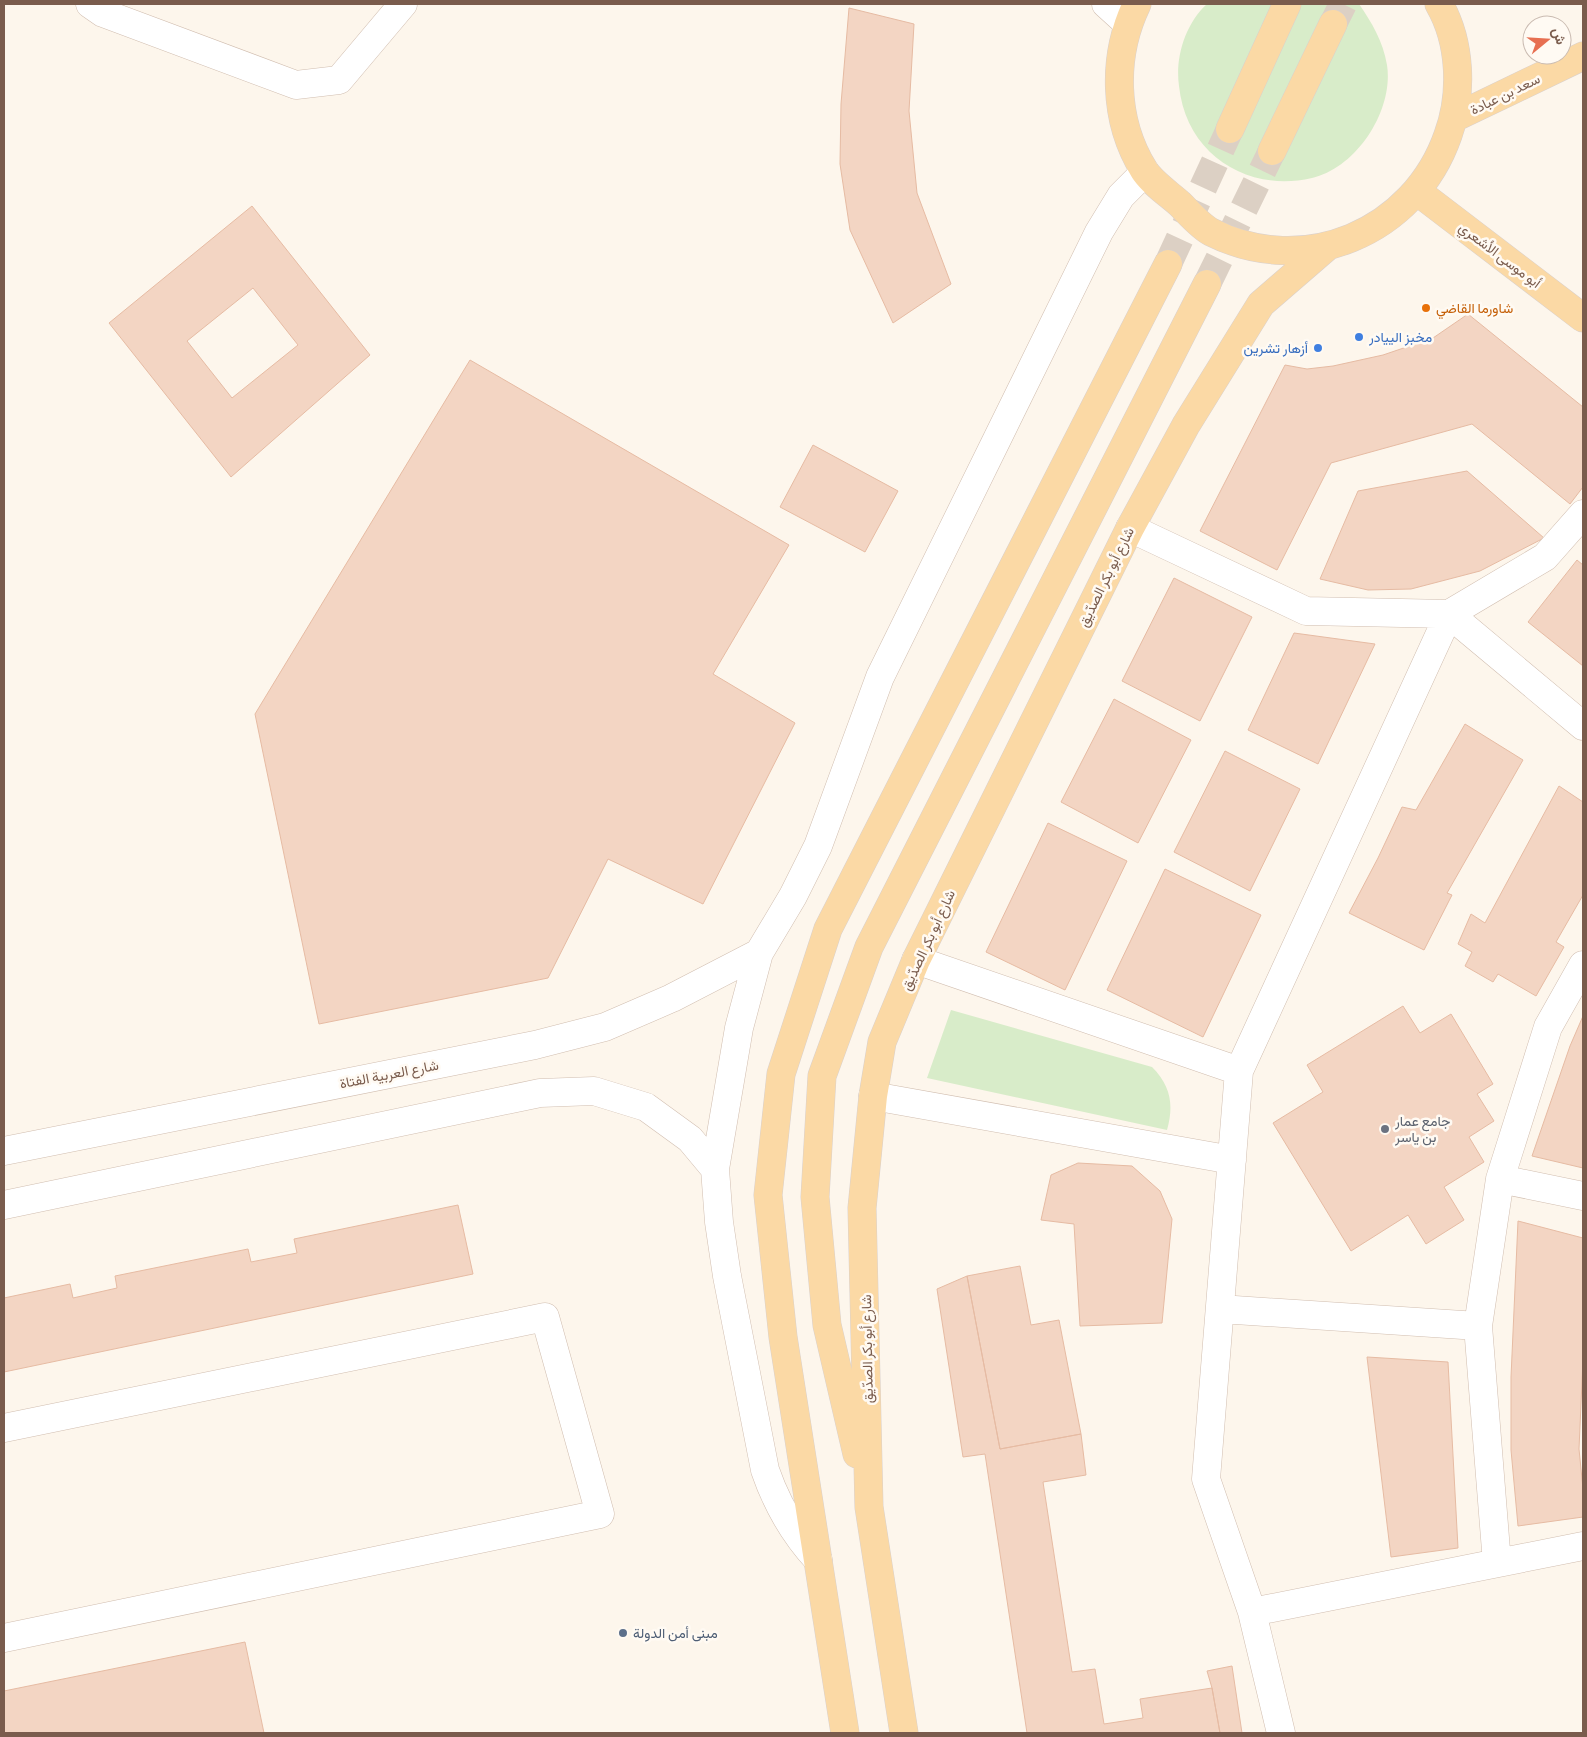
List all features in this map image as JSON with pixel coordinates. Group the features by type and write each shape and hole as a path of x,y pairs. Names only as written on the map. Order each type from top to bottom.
{"main road":[{"path":"1230,129 1287,4"},
{"path":"1132,14 1118,76 1125,128 1145,172 1209,231 1247,246 1288,251 1328,246 1353,238 1377,226 1399,211 1418,192 1441,158 1454,118 1458,66 1446,16 1439,4"},
{"path":"1272,151 1333,24"},
{"name":"سعد بن عبادة","path":"1454,118 1583,56"},
{"name":"أبو موسى الأشعري","path":"1418,192 1583,318"},
{"name":"شارع أبو بكر الصدّيق","path":"904,1733 870,1507 862,1208 873,1096 882,1042 916,960 1130,528 1186,425 1262,304 1328,246"},
{"path":"845,1733 783,1337 768,1195 781,1074 828,929 1168,264"},
{"path":"870,1507 827,1324 815,1197 822,1076 868,947 1207,284"}],"street":[{"path":"94,5 104,14 296,85 340,80 403,4"},
{"path":"1106,4 1132,14"},
{"path":"818,1560 800,1541 786,1519 774,1496 765,1470 727,1276 719,1222 715,1169 739,1028 759,952 793,896 818,846 880,677 1099,232 1121,196 1145,172"},
{"path":"1130,528 1306,611 1449,614 1546,557 1583,514"},
{"path":"1449,614 1583,726"},
{"path":"1281,1733 1252,1612 1206,1479 1239,1071 1449,614"},
{"name":"شارع العربية الفتاة","path":"4,1151 525,1047 588,1032 605,1027 672,998 759,952"},
{"path":"916,960 1239,1071"},
{"path":"1497,1562 1478,1326 1500,1179 1548,1027 1583,965"},
{"path":"4,1205 540,1092 594,1091 646,1107 690,1139 715,1169"},
{"path":"873,1096 1232,1160"},
{"path":"1500,1179 1583,1196"},
{"path":"1220,1309 1478,1326"},
{"path":"4,1428 545,1317 600,1514 4,1638"},
{"path":"1252,1612 1583,1546"}],"green space":[{"path":"1207,4 1359,4 1373,25 1383,48 1388,82 1385,100 1378,118 1369,135 1357,150 1344,162 1328,172 1312,178 1288,181 1265,180 1243,173 1224,163 1207,149 1194,131 1184,110 1178,75 1180,53 1187,31 1199,12"},
{"path":"951,1010 1152,1067 1163,1081 1169,1096 1170,1112 1167,1130 927,1078"}],"building":[{"path":"849,8 914,24 909,111 917,193 951,284 893,323 850,230 840,164 841,104"},
{"path":"252,206 370,355 231,477 109,323","holes":["253,288 298,345 232,398 187,341"]},
{"path":"1468,314 1583,407 1583,487 1570,504 1472,424 1331,463 1277,570 1200,531 1285,365 1307,369 1333,366 1383,355 1433,338"},
{"path":"470,360 789,545 713,674 795,723 703,904 608,859 548,978 319,1024 255,714"},
{"path":"813,445 898,491 865,552 780,507"},
{"path":"1467,471 1544,538 1480,571 1411,589 1368,590 1320,579 1358,491"},
{"path":"1577,560 1583,565 1583,666 1528,622"},
{"path":"1174,578 1252,617 1200,721 1122,681"},
{"path":"1294,633 1375,644 1318,764 1248,730"},
{"path":"1114,699 1191,740 1138,843 1061,802"},
{"path":"1465,724 1523,760 1447,893 1452,895 1424,950 1349,913 1402,807 1416,810"},
{"path":"1225,751 1300,789 1250,891 1174,852"},
{"path":"1559,786 1583,802 1583,895 1556,942 1564,947 1536,996 1498,974 1493,982 1465,966 1472,952 1458,944 1471,914 1485,923"},
{"path":"1048,823 1127,861 1065,990 986,952"},
{"path":"1165,869 1261,915 1203,1037 1107,990"},
{"name":"جامع عمار بن ياسر","path":"1403,1006 1420,1033 1451,1014 1493,1084 1477,1094 1494,1121 1469,1137 1484,1162 1444,1187 1464,1220 1426,1244 1408,1215 1351,1251 1273,1123 1323,1092 1307,1065"},
{"path":"1583,1016 1583,1168 1532,1156 1570,1046"},
{"path":"1078,1163 1132,1166 1160,1191 1172,1219 1162,1323 1080,1326 1074,1224 1041,1220 1051,1175"},
{"path":"458,1205 473,1274 4,1372 4,1298 70,1284 73,1298 117,1288 115,1276 248,1249 251,1262 297,1253 294,1239"},
{"path":"1518,1221 1583,1238 1583,1359 1579,1449 1583,1489 1583,1517 1518,1526 1511,1450 1511,1377"},
{"path":"1020,1266 1031,1325 1059,1320 1081,1434 1000,1449 967,1276"},
{"path":"967,1276 1000,1449 1081,1434 1086,1475 1043,1482 1072,1672 1095,1669 1104,1724 1143,1718 1140,1699 1212,1688 1220,1733 1027,1733 985,1454 963,1457 937,1289"},
{"path":"1367,1357 1448,1362 1458,1548 1391,1557"},
{"path":"245,1642 264,1733 4,1733 4,1691"},
{"path":"1232,1666 1242,1733 1220,1733 1207,1671"}],"tunnel":[{"path":"1333,24 1343,4"},
{"path":"1168,264 1230,129"},
{"path":"1207,284 1272,151"}],"place":[{"name":"شاورما القاضي","path":"1426,308"},
{"name":"مخبز الييادر","path":"1359,337"},
{"name":"أزهار تشرين","path":"1318,348"},
{"name":"جامع عمار بن ياسر","path":"1385,1129"},
{"name":"مبنى أمن الدولة","path":"623,1633"}]}
